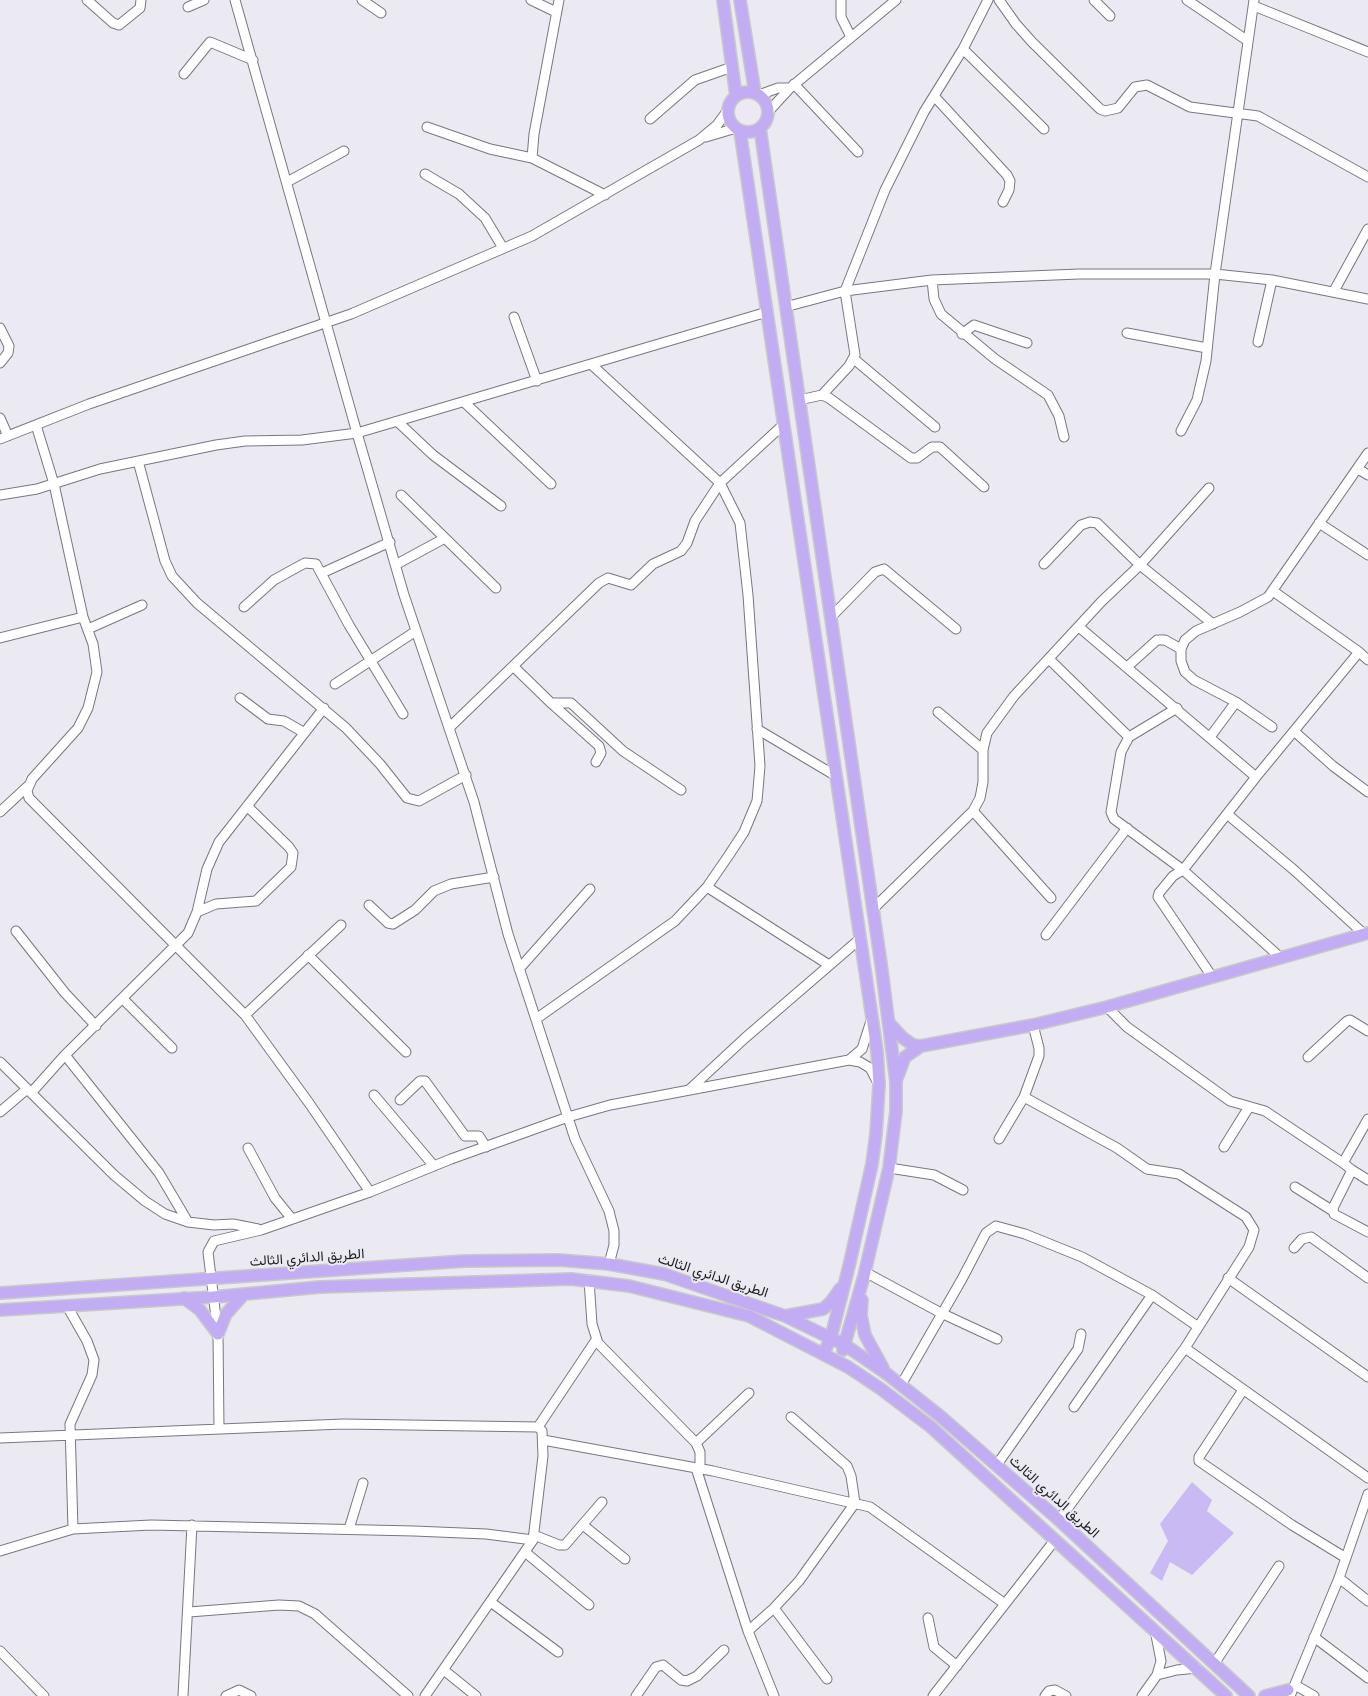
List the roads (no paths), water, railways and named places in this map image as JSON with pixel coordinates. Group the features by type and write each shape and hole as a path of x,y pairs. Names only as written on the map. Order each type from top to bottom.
{"main road":[{"path":"722,0 736,96 728,110 730,120 738,130 767,312 873,1013 879,1085 872,1164 831,1337 824,1353"},
{"path":"740,0 757,94"},
{"path":"736,96 748,92 757,94 765,102 768,112 767,118 760,128 751,132 738,130"},
{"path":"760,128 840,688 874,908 896,1082 895,1119 889,1168 864,1274 845,1345 838,1361"},
{"path":"824,692 840,688"},
{"path":"889,1023 903,1038 913,1045 921,1046 1033,1025 1107,1008 1366,933"},
{"path":"896,1082 905,1057 921,1046"},
{"name":"الطريق الدائري الثالث","path":"0,1293 211,1280 465,1261 559,1260 609,1264 664,1274 785,1316 831,1337 901,1384 1059,1520 1249,1696"},
{"path":"864,1274 861,1310 864,1330 872,1351 887,1374"},
{"name":"الطريق الدائري الثالث","path":"0,1310 214,1297 320,1287 536,1279 589,1280 629,1286 749,1316 838,1361 881,1389 931,1427 1054,1540 1155,1629 1226,1696"},
{"path":"785,1316 823,1309 837,1295 845,1279"},
{"path":"218,1334 226,1314 244,1294"},
{"path":"184,1298 200,1310 218,1334"},
{"path":"1265,1696 1291,1691"}],"street":[{"path":"87,0 114,23 119,25 140,8 141,0"},
{"path":"188,7 204,0"},
{"path":"235,0 357,433 416,631 466,775 519,969 576,1139 609,1211 614,1231 614,1245 609,1264"},
{"path":"362,0 381,13"},
{"path":"532,0 556,12"},
{"path":"532,158 534,134 559,0"},
{"path":"841,0 841,17 851,37"},
{"path":"768,112 792,86 896,0"},
{"path":"822,396 854,359 855,348 845,291 885,190 934,96 963,49 988,0"},
{"path":"999,0 1027,36 1100,109 1105,111 1118,108 1135,87 1144,84 1190,107 1258,116 1368,177"},
{"path":"1094,0 1110,16"},
{"path":"1187,0 1248,40"},
{"path":"1181,430 1197,400 1207,348 1215,274 1254,3 1368,52"},
{"path":"184,74 210,42 253,60"},
{"path":"963,49 1044,129"},
{"path":"650,120 695,80 732,67"},
{"path":"757,94 792,86"},
{"path":"792,86 858,152"},
{"path":"934,96 1008,175 1010,181 1009,190 1003,202"},
{"path":"0,418 4,438 350,314 561,221 698,140 716,125 728,110"},
{"path":"427,127 490,149 532,158 605,195"},
{"path":"698,140 738,130"},
{"path":"287,182 344,151"},
{"path":"425,174 459,194 485,218 503,248"},
{"path":"1334,290 1368,229"},
{"path":"785,307 845,291 932,280 1079,274 1215,274 1272,280 1334,290 1368,299"},
{"path":"932,280 936,307 962,334 1048,395 1059,416 1064,437"},
{"path":"1258,342 1272,280"},
{"path":"0,495 54,484 138,461 245,440 302,440 357,433 767,312"},
{"path":"514,317 537,381"},
{"path":"962,334 974,325 1027,343"},
{"path":"0,328 9,346 8,353 0,363"},
{"path":"1127,333 1207,348"},
{"path":"854,359 935,427"},
{"path":"536,1020 675,921 707,887 744,832 757,802 760,766 748,595 740,523 720,484 592,365"},
{"path":"799,400 822,396 836,402 911,458 918,458 932,447 940,447 984,487"},
{"path":"464,402 551,484"},
{"path":"398,422 433,454 501,506"},
{"path":"450,727 599,582 613,578 631,585 653,564 681,551 687,543 695,521 720,484 784,424"},
{"path":"0,812 29,785 78,728 88,708 97,672 54,484 36,425"},
{"path":"1272,728 1236,702 1194,680 1185,672 1181,661 1181,649 1185,640 1196,631 1257,604 1274,591 1368,453"},
{"path":"138,461 163,553 172,576 216,621 346,728 380,764 407,798 413,801 425,798 466,775"},
{"path":"1358,469 1368,475"},
{"path":"874,908 972,810 980,798 983,782 983,750 987,733 1014,696 1114,588 1140,565 1209,488"},
{"path":"401,495 496,588"},
{"path":"1044,564 1081,525 1090,522 1097,523 1140,565 1213,624"},
{"path":"1319,523 1368,555"},
{"path":"397,564 445,538"},
{"path":"322,573 390,542"},
{"path":"244,607 274,580 306,563 316,564 404,714"},
{"path":"830,618 875,572 884,569 956,629"},
{"path":"1274,591 1368,660"},
{"path":"88,629 142,606"},
{"path":"0,638 83,617"},
{"path":"1079,627 1256,777"},
{"path":"335,684 370,659 416,631"},
{"path":"1127,668 1157,640 1165,640 1181,649"},
{"path":"1213,978 1158,897 1159,892 1174,876 1183,870 1226,814 1359,652"},
{"path":"1049,658 1129,737"},
{"path":"513,666 599,746 601,753 596,762"},
{"path":"240,698 268,719 284,721 303,732"},
{"path":"1210,737 1236,702"},
{"path":"551,703 571,703 623,751 681,790"},
{"path":"0,1112 29,1091 192,928 212,856 219,842 303,732 324,708"},
{"path":"1176,708 1129,737 1121,752 1110,804 1114,819 1183,870 1281,958"},
{"path":"938,712 983,750"},
{"path":"757,729 836,776"},
{"path":"1294,732 1333,766 1368,792"},
{"path":"29,785 27,792 32,804 244,1015 309,1103 370,1192"},
{"path":"197,912 216,904 256,901 291,867 293,853 289,847 247,806"},
{"path":"972,810 1051,898"},
{"path":"1226,814 1366,933"},
{"path":"1046,935 1127,828"},
{"path":"369,905 388,923 393,924 415,910 434,891 451,884 494,877"},
{"path":"707,887 829,965"},
{"path":"519,969 590,889"},
{"path":"244,1015 341,925"},
{"path":"16,932 65,993 96,1026"},
{"path":"690,1090 861,938"},
{"path":"308,955 406,1052"},
{"path":"123,999 172,1048"},
{"path":"1107,1008 1127,1027 1230,1101 1265,1111 1368,1180"},
{"path":"219,1428 218,1334 208,1252 214,1241 261,1230 370,1192 434,1166 568,1117 618,1104 849,1060 859,1054 864,1046 873,1013"},
{"path":"1308,1057 1347,1021 1350,1020 1368,1031"},
{"path":"999,1139 1024,1097 1039,1056 1040,1048 1033,1025"},
{"path":"65,1055 159,1173 188,1222"},
{"path":"849,1060 860,1062 870,1068 879,1085"},
{"path":"0,1062 133,1192 165,1214 188,1222 214,1225 233,1224 261,1230"},
{"path":"400,1100 420,1081 425,1081 465,1136 479,1136 486,1147"},
{"path":"374,1095 434,1166"},
{"path":"1024,1097 1116,1148 1146,1169 1179,1174 1246,1217 1254,1230 1244,1254 1197,1326 1185,1348 1059,1520"},
{"path":"1224,1147 1249,1107"},
{"path":"1343,1163 1368,1119"},
{"path":"248,1148 275,1198 292,1219"},
{"path":"889,1168 934,1175 964,1190"},
{"path":"1333,1211 1352,1170"},
{"path":"1295,1186 1333,1211 1337,1217 1368,1232"},
{"path":"901,1384 940,1313 962,1279 986,1233 996,1226 1025,1234 1082,1257 1152,1295 1197,1326"},
{"path":"1294,1248 1302,1239 1311,1237 1368,1278"},
{"path":"864,1274 940,1313 997,1339"},
{"path":"1228,1278 1368,1377"},
{"path":"589,1280 592,1324 600,1347 696,1443 700,1452 698,1469 748,1631 774,1696"},
{"path":"1074,1408 1152,1295"},
{"path":"67,1306 87,1341 94,1360 92,1374 70,1424 73,1529"},
{"path":"996,1466 1078,1349 1081,1334"},
{"path":"538,1427 596,1340"},
{"path":"1185,1348 1368,1478"},
{"path":"1243,1390 1202,1451 1199,1461 1292,1525 1346,1558"},
{"path":"696,1443 749,1393"},
{"path":"748,1631 774,1608 813,1563 855,1502 851,1476 847,1466 791,1417"},
{"path":"0,1438 353,1424 538,1427 542,1431 543,1440 533,1538 492,1603 426,1696"},
{"path":"543,1440 698,1469 855,1502 879,1513 1005,1604"},
{"path":"349,1529 363,1483"},
{"path":"1314,1696 1291,1691 1346,1558 1364,1524 1368,1494"},
{"path":"0,1551 73,1529 192,1525 486,1534 533,1538 562,1545 583,1525 602,1502"},
{"path":"183,1696 189,1612 192,1525"},
{"path":"583,1525 626,1559"},
{"path":"933,1696 1054,1540"},
{"path":"525,1552 589,1604"},
{"path":"1214,1664 1279,1566"},
{"path":"1339,1578 1368,1601"},
{"path":"492,1603 558,1652"},
{"path":"189,1612 279,1605 299,1606 315,1614 408,1696"},
{"path":"774,1608 827,1679"},
{"path":"928,1618 934,1646 957,1666"},
{"path":"1142,1696 1157,1676 1161,1651 1155,1629"},
{"path":"1314,1637 1368,1678"},
{"path":"636,1696 656,1667 663,1665 681,1680 687,1681 697,1676 724,1650"},
{"path":"0,1651 44,1696"},
{"path":"1157,1676 1177,1670 1197,1668"},
{"path":"445,1671 476,1696"},
{"path":"226,1696 239,1690 251,1696"},
{"path":"1045,1696 1054,1690 1066,1696"}]}
